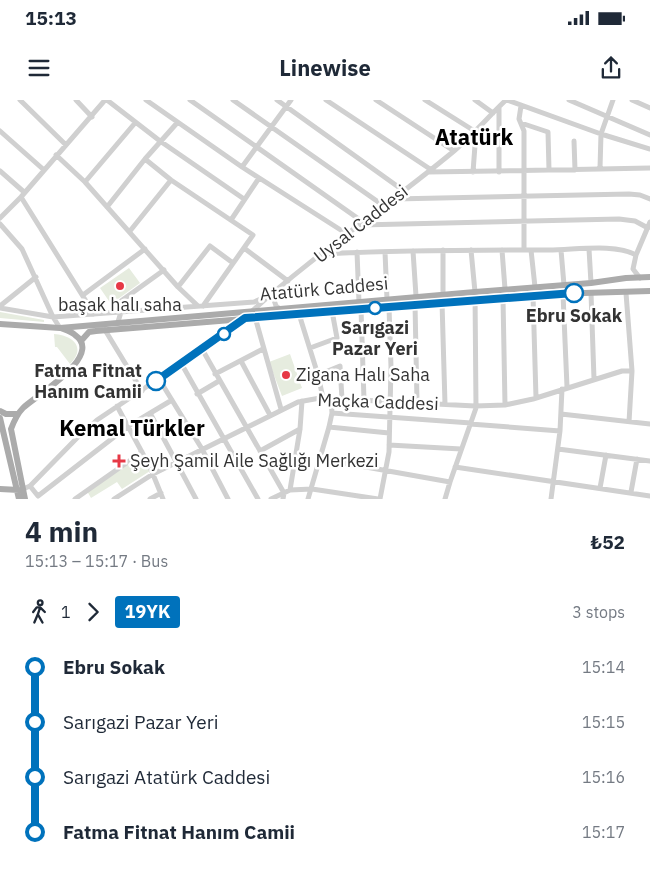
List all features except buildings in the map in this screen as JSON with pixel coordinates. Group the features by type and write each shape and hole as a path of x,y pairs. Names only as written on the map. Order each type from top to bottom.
{"main road":[{"name":"Atatürk Caddesi","path":"0,324 60,328 227,313 300,314 332,311 387,299 650,277"},
{"path":"650,277 643,282 645,288 650,291"},
{"path":"614,280 618,282 621,288 620,291 615,293"},
{"name":"Atatürk Caddesi","path":"81,341 89,332 233,320 280,309 360,305 390,306 563,294 650,291"},
{"path":"227,313 233,320 234,328"},
{"path":"25,499 11,428 18,414 71,370 80,357 81,341 76,335 60,328"},
{"path":"0,411 6,414 18,414"},
{"path":"0,418 2,431 23,489 19,499"},
{"path":"0,489 23,489"}],"street":[{"path":"20,100 66,145"},
{"path":"76,100 92,117"},
{"path":"0,218 106,100 160,141 244,199"},
{"path":"146,100 242,167 347,234"},
{"path":"190,100 361,223 524,222 620,219 649,225 636,255 633,269 640,278"},
{"path":"233,100 384,206"},
{"path":"277,100 404,191"},
{"path":"242,167 291,100"},
{"path":"376,100 454,151"},
{"path":"425,100 476,132 474,172"},
{"path":"476,100 493,113"},
{"path":"506,100 601,134 650,148"},
{"name":"Uysal Caddesi","path":"254,314 272,294 454,151 476,132 506,100"},
{"path":"568,100 650,134"},
{"path":"600,168 601,134 613,100"},
{"path":"632,100 650,108"},
{"path":"328,101 429,170 499,172 650,168"},
{"path":"521,106 519,119 524,131 524,250"},
{"path":"498,107 499,172"},
{"path":"85,182 135,123"},
{"path":"107,207 144,159 177,123"},
{"path":"521,123 548,132 549,170"},
{"path":"0,131 44,170"},
{"path":"574,140 575,170"},
{"path":"56,156 85,182 178,287 201,306"},
{"path":"144,159 253,235 201,306"},
{"path":"0,171 22,195 94,314"},
{"path":"231,220 259,178"},
{"path":"130,231 172,180"},
{"path":"394,199 629,194 640,195 650,199"},
{"path":"0,224 22,249 53,318 60,328"},
{"path":"178,287 210,246 233,263"},
{"path":"244,248 288,281"},
{"path":"323,254 443,250 616,248 628,250 636,255"},
{"path":"82,294 145,249"},
{"path":"589,249 591,283"},
{"path":"443,250 443,294"},
{"path":"445,499 476,406 475,292 471,250"},
{"path":"502,250 505,289"},
{"path":"531,250 534,287"},
{"path":"561,250 564,285"},
{"path":"414,251 416,296"},
{"path":"357,252 364,400"},
{"path":"385,252 387,299"},
{"path":"118,322 121,312 121,301 164,270"},
{"path":"0,307 36,278"},
{"path":"591,293 594,379"},
{"path":"626,293 632,371 629,422"},
{"path":"0,307 53,318 254,302 272,294 276,306 280,309"},
{"path":"551,499 565,388 563,294"},
{"path":"533,296 536,398"},
{"path":"503,298 505,405"},
{"path":"442,302 445,404"},
{"path":"415,304 417,402"},
{"path":"271,499 283,496 290,490 312,489 379,499 386,470 390,433 390,306"},
{"path":"310,348 337,338 332,311"},
{"path":"254,314 282,409"},
{"path":"300,314 323,398"},
{"path":"172,400 127,427 38,496 23,489 76,439 117,406 234,328 245,318"},
{"path":"105,330 142,390"},
{"path":"202,349 219,382 260,451 283,496"},
{"path":"215,374 263,349"},
{"path":"241,361 270,415"},
{"path":"181,363 258,499"},
{"path":"318,375 340,366 342,399"},
{"name":"Maçka Caddesi","path":"114,499 176,462 282,409 302,401 331,398 476,406 505,405 536,398 622,371 632,371"},
{"path":"159,379 202,449 228,499"},
{"path":"198,394 219,382"},
{"path":"308,499 330,427 332,413 331,398"},
{"path":"290,490 300,429 302,401"},
{"path":"117,406 153,474 163,499"},
{"path":"150,413 196,499"},
{"path":"332,413 560,431"},
{"path":"561,414 650,424"},
{"path":"330,427 390,433"},
{"path":"260,451 300,429"},
{"path":"389,445 461,449"},
{"path":"558,449 650,461"},
{"path":"74,499 142,452"},
{"path":"600,488 606,455"},
{"path":"321,459 450,482"},
{"path":"631,492 637,459"},
{"path":"455,467 650,496"},
{"path":"150,499 161,493"}],"shaded area":[{"name":"başak halı saha","path":"129,268 140,283 111,304 100,288"},
{"path":"0,312 44,320 44,322 0,318"},
{"path":"54,334 71,339 75,343 77,352 70,364 55,347"},
{"name":"Zigana Halı Saha","path":"290,354 302,388 282,396 269,362"},
{"path":"140,456 150,471 122,489 117,482 91,498 87,491"}],"bus line":[{"name":"19YK","path":"156,381 234,328 245,318 574,293"}],"place":[{"name":"başak halı saha","path":"120,286"},
{"name":"Ebru Sokak","path":"574,293"},
{"name":"Sarıgazi Pazar Yeri","path":"375,308"},
{"name":"Zigana Halı Saha","path":"286,375"},
{"name":"Fatma Fitnat Hanım Camii","path":"156,381"},
{"name":"Şeyh Şamil Aile Sağlığı Merkezi","path":"119,461"}],"district":[{"name":"Atatürk","path":"474,137"},
{"name":"Kemal Türkler","path":"132,428"}]}
